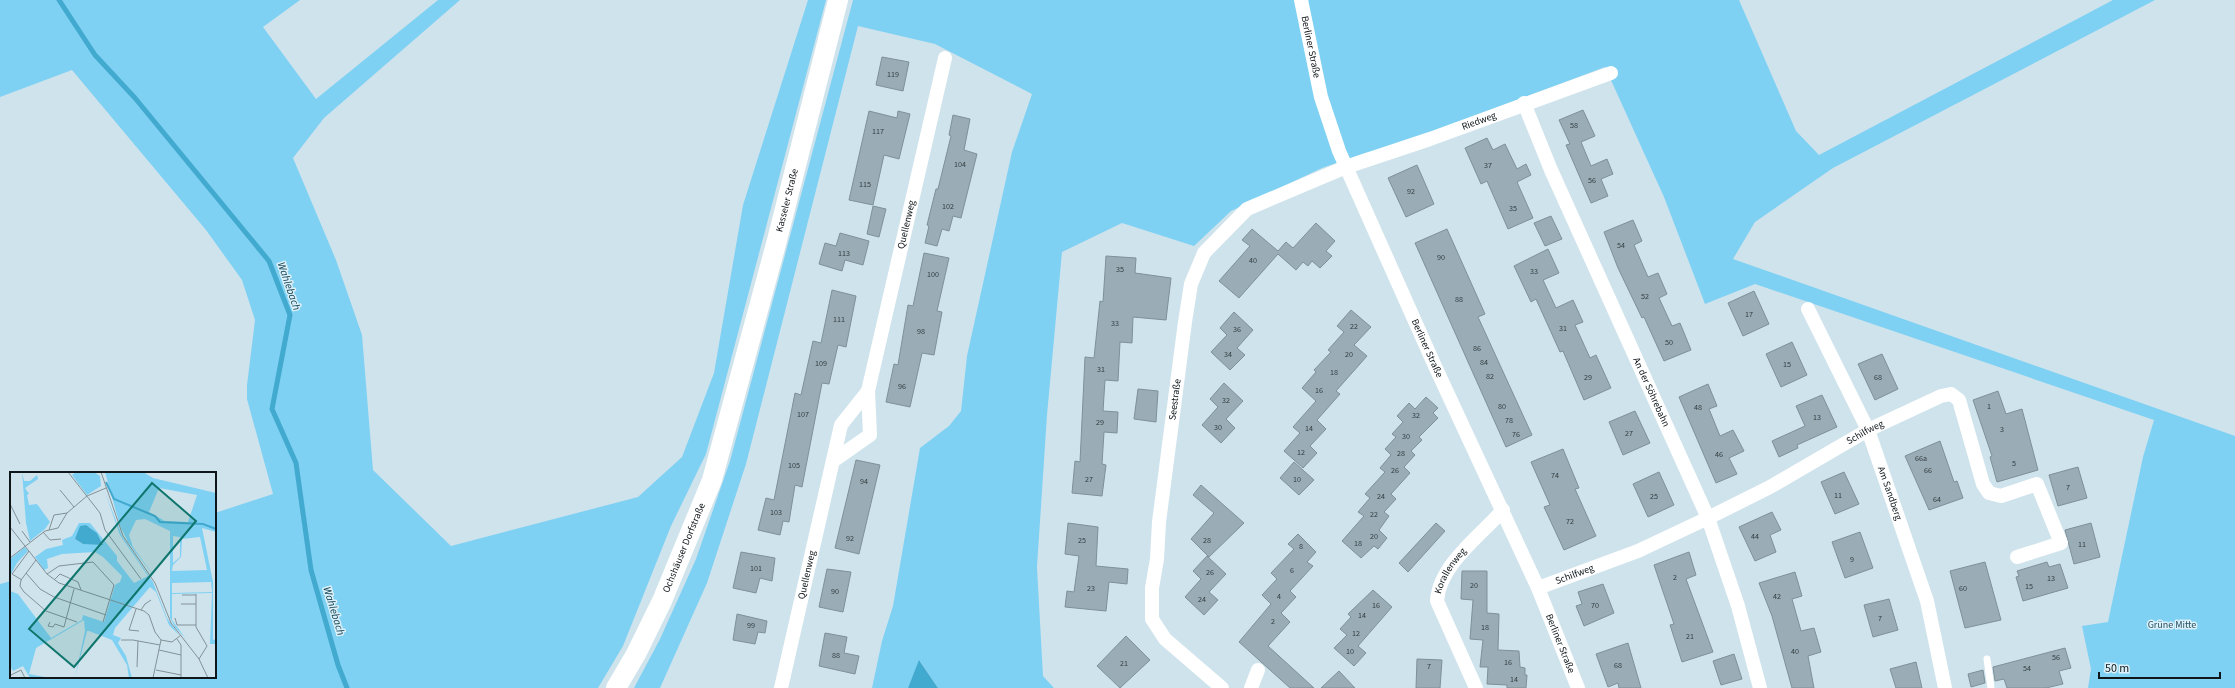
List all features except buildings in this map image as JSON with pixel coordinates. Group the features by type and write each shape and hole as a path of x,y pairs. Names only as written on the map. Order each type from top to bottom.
{"main road":[{"name":"Kasseler Straße","path":"732,400 776,244 838,0"},
{"name":"Ochshäuser Dorfstraße","path":"616,688 636,654 688,541 712,480 732,400"}],"street":[{"name":"Berliner Straße","path":"1301,0 1321,97 1346,167 1434,364 1538,588 1578,688"},
{"name":"Quellenweg","path":"833,461 870,435 868,391 945,58"},
{"name":"Riedweg","path":"1346,167 1430,139 1524,103 1611,73"},
{"name":"An der Söhrebahn","path":"1524,103 1551,170 1708,518 1738,606 1760,688"},
{"name":"Seestraße","path":"1222,688 1165,639 1152,619 1152,588 1157,560 1159,522 1191,284 1204,253 1247,209 1346,167"},
{"name":"Am Sandberg","path":"1808,309 1868,430 1927,601 1945,688"},
{"name":"Quellenweg","path":"781,688 841,425 868,391"},
{"name":"Schilfweg","path":"1538,588 1638,551 1770,487 1868,430 1941,396 1951,394 1959,400 1983,484 1989,493 2001,496 2037,484 2061,543 2017,558"},
{"name":"Korallenweg","path":"1476,688 1437,601 1438,588 1447,569 1503,510"},
{"path":"1251,688 1258,670"}],"lane":[{"path":"1987,659 1991,688"}],"green space":[{"path":"0,0 300,0 263,27 316,99 438,0 460,0 324,118 293,158 336,260 362,335 373,470 451,546 638,497 682,457 714,373 743,205 808,0 826,0 706,454 671,526 623,646 598,688 0,688 0,584 10,581 10,678 216,678 216,513 273,494 247,399 247,385 255,320 242,280 206,230 72,70 0,97"},
{"name":"Grüne Mitte","path":"853,0 1739,0 1796,131 1819,155 2113,0 2155,0 1833,168 1755,222 1733,259 2235,436 2235,688 2088,688 2091,669 2082,626 2108,622 2143,457 2154,420 1755,284 1705,304 1664,197 1605,67 1390,147 1365,153 1322,168 1231,211 1194,246 1122,223 1062,252 1047,415 1037,567 1043,676 1054,688 938,688 920,661 908,688 872,688 882,641 893,606 920,448 949,426 961,411 967,356 1012,152 1032,94 935,44 858,26 746,464 707,583 660,688 634,688 660,639 696,559 730,461"}],"shaded area":[{"path":"919,660 938,688 908,688"}],"waterway":[{"name":"Wahlebach","path":"59,0 95,55 135,98 269,261 290,315 272,409 296,463 311,570 338,665 347,688"}]}
